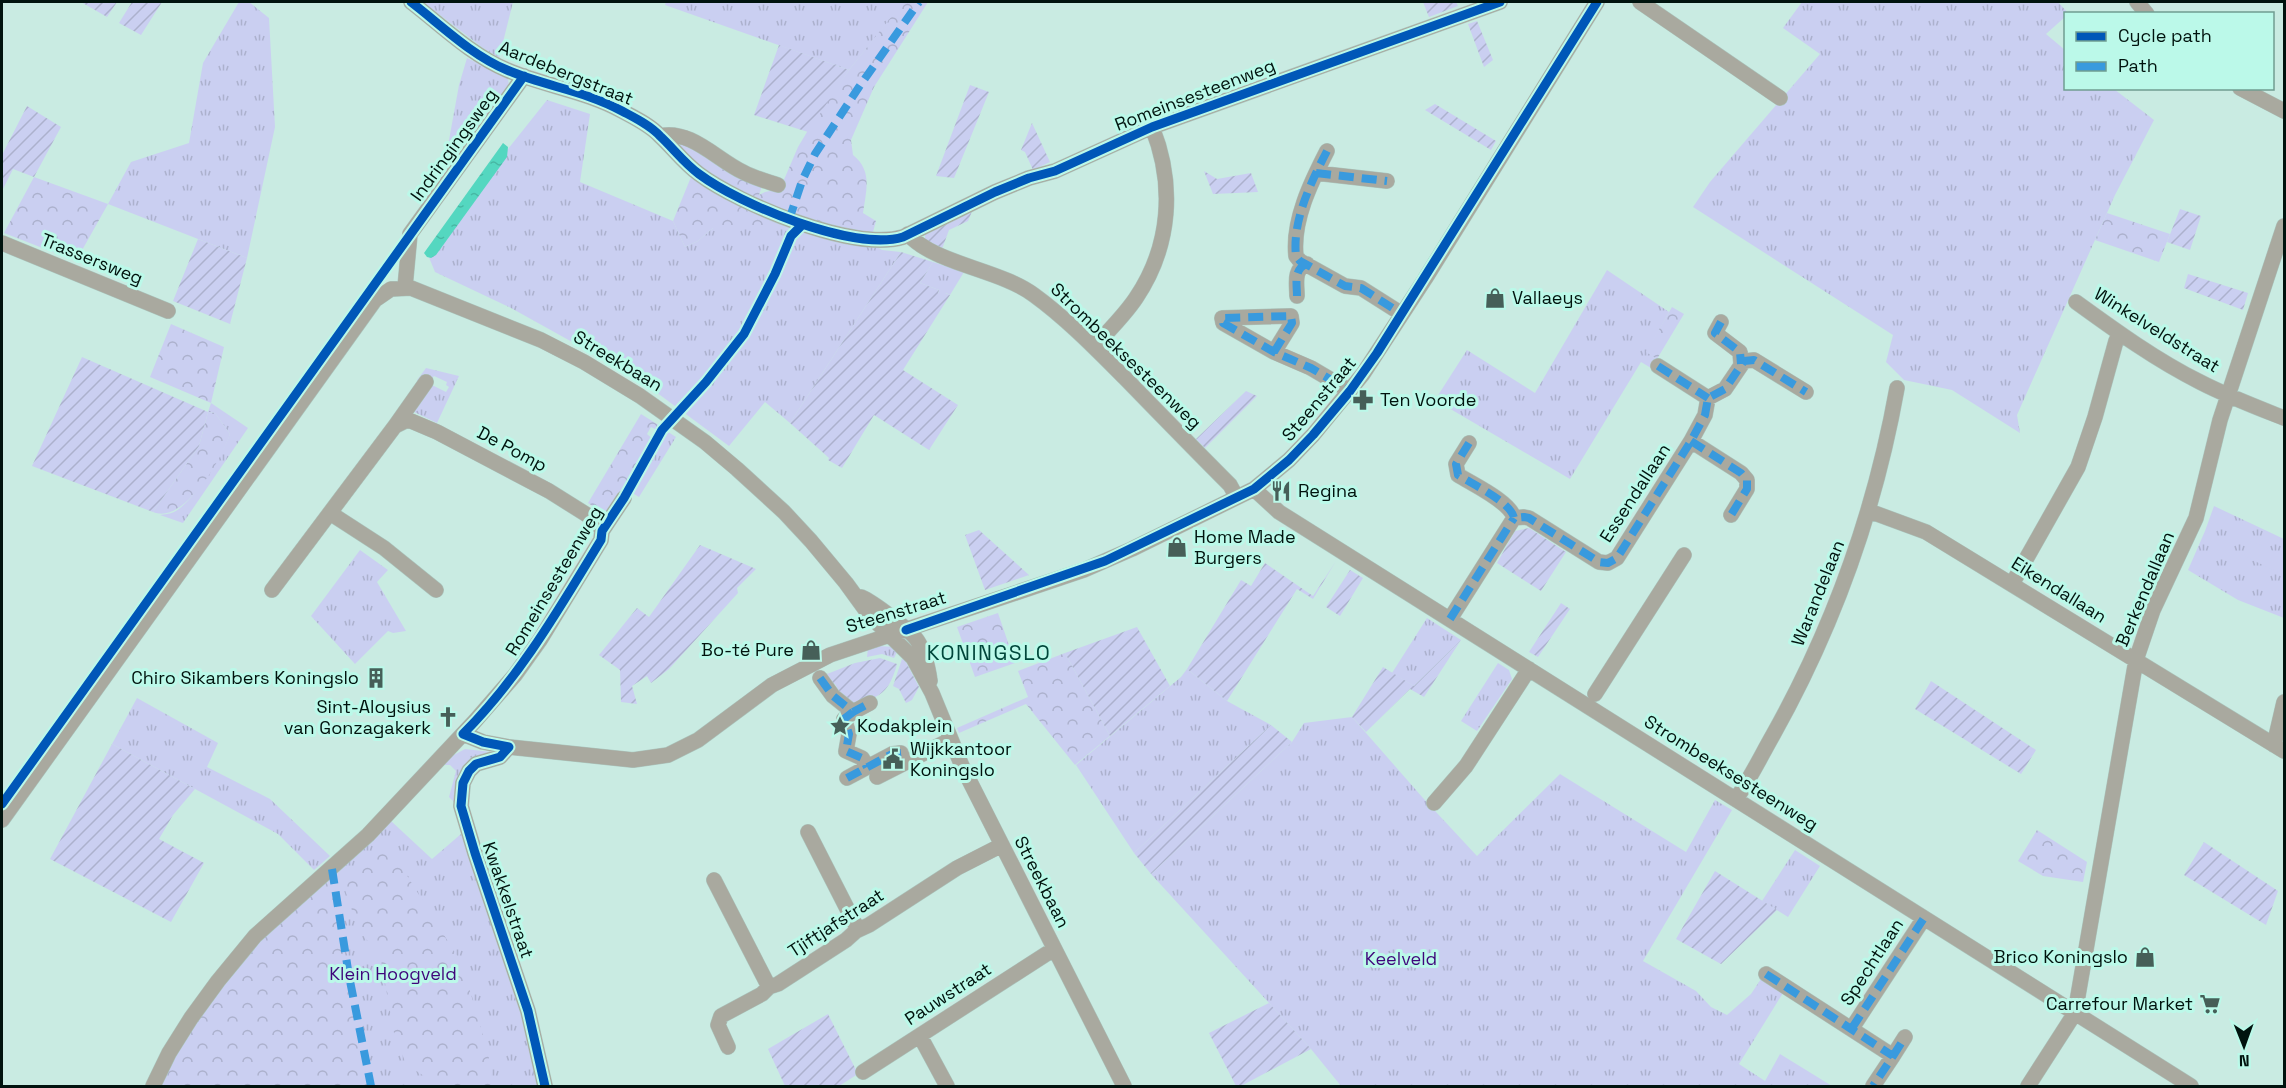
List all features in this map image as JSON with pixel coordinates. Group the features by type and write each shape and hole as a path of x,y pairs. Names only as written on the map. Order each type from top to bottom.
{"street":[{"name":"Aardebergstraat","path":"411,2 489,61 524,76 609,104 632,116 660,136 693,169 731,194 802,225 819,230 891,239 908,234"},
{"name":"Romeinsesteenweg","path":"908,234 994,192 1029,178 1055,171 1152,127 1500,2"},
{"name":"Steenstraat","path":"463,734 483,742 508,747 633,760 668,755 698,740 785,676 830,654 1105,561 1254,489 1301,448 1350,391 1402,314 1597,2"},
{"path":"1640,2 1779,98"},
{"name":"Indringingsweg","path":"405,287 410,234 524,76"},
{"path":"2244,90 2284,111"},
{"path":"1094,347 1136,299 1148,278 1161,244 1167,202 1167,178 1152,127"},
{"name":"Aardebergstraat","path":"660,136 674,134 686,137 742,172 778,185"},
{"path":"1327,151 1299,219 1296,256 1345,286 1360,288 1402,314"},
{"path":"1316,173 1387,181"},
{"name":"Berkendallaan","path":"2075,1013 2136,660 2153,610 2193,527 2228,396 2284,226"},
{"name":"Strombeeksesteenweg","path":"908,234 915,242 929,250 1007,279 1026,289 1094,347 1230,485 1236,496"},
{"name":"Trassersweg","path":"2,243 168,311"},
{"path":"1297,296 1296,273 1300,267 1307,264"},
{"path":"2,820 375,300 391,289 405,287"},
{"name":"Streekbaan","path":"405,287 455,305 563,351 614,380 674,419 737,469 784,512 811,541 870,616 910,655 932,693 950,740 1125,1086"},
{"name":"Winkelveldstraat","path":"2076,302 2173,367 2228,396 2284,418"},
{"path":"1721,322 1715,333 1740,352 1741,364"},
{"path":"2012,584 2078,467 2096,417 2120,333"},
{"path":"1274,352 1311,368 1350,391"},
{"path":"1658,366 1708,398 1725,388 1741,364 1747,360 1754,360 1806,392"},
{"path":"272,590 426,382"},
{"name":"Warandelaan","path":"1736,799 1791,703 1814,655 1851,566 1885,453 1898,388"},
{"name":"Essendallaan","path":"1514,518 1529,518 1599,562 1613,561 1691,441 1705,414 1708,398"},
{"name":"De Pomp","path":"395,426 411,421 495,462 549,491 592,518 602,531"},
{"name":"Essendallaan","path":"1691,441 1741,473 1747,480 1747,489 1731,515"},
{"path":"1450,619 1514,518 1506,505 1456,472 1456,464 1468,443"},
{"name":"Strombeeksesteenweg","path":"1254,489 1279,512 2191,1086"},
{"name":"Romeinsesteenweg","path":"153,1086 190,1018 255,936 357,847 500,693 531,653 601,540 602,531 624,498"},
{"name":"Eikendallaan","path":"1869,511 1918,527 2279,748"},
{"path":"330,513 384,548 436,590"},
{"path":"1596,694 1684,555"},
{"name":"Streekbaan","path":"855,595 870,602 915,637 928,669 932,693"},
{"path":"1434,803 1466,766 1529,669"},
{"path":"820,678 833,696 853,712"},
{"path":"2279,748 2284,702"},
{"path":"870,703 844,719 849,734 846,751 862,758 872,772"},
{"path":"847,778 872,772 950,740"},
{"name":"Kwakkelstraat","path":"508,747 500,757 476,764 470,771 462,790 462,811 528,1011 545,1086"},
{"path":"872,772 892,754 902,753"},
{"path":"807,832 858,930"},
{"name":"Tjiftjafstraat","path":"728,1047 718,1025 719,1018 762,994 769,987 778,984 858,930 957,868 1002,845"},
{"path":"714,880 769,987"},
{"name":"Spechtlaan","path":"1852,1028 1924,918"},
{"name":"Pauwstraat","path":"863,1072 1054,949"},
{"name":"Spechtlaan","path":"1766,974 1893,1056"},
{"path":"2028,1086 2075,1013"},
{"path":"920,1036 947,1086"},
{"path":"1873,1086 1905,1037"}],"green space":[{"path":"81,2 117,2 107,17"},
{"path":"132,2 162,2 141,35 119,23"},
{"path":"239,2 249,2 269,18 275,127 247,258 108,204 131,162 189,143 203,63"},
{"path":"423,2 513,2 499,58 483,48"},
{"path":"666,2 904,2 849,70 665,5"},
{"path":"903,2 928,2 874,87 851,140 853,155 866,175 863,213 876,221 870,243 784,228 713,228 698,241 685,247 673,221 691,177 669,137 763,183 759,195 780,189 798,147 816,117 849,70"},
{"path":"1423,2 1456,2 1458,6 1429,17"},
{"path":"1802,2 2058,2 2067,12 2064,12 2064,18 2046,34 2064,49 2064,90 2115,90 2154,120 2115,195 2017,415 2020,433 1952,390 1904,380 1886,362 1893,335 1693,207 1710,182 1820,54 1783,28"},
{"path":"1477,21 1493,60 1484,67 1468,24"},
{"path":"779,45 849,70 808,132 754,115"},
{"path":"467,58 508,78 509,87 481,124 447,151 459,85"},
{"path":"970,85 989,92 954,178 936,176"},
{"path":"547,100 590,114 580,182 673,221 685,247 698,241 713,228 784,228 870,243 882,250 901,252 790,423 765,402 729,446 637,378 511,308 435,272 428,255 431,246"},
{"path":"1435,104 1496,141 1491,150 1425,110"},
{"path":"27,106 61,127 34,177 13,169 2,191 2,155"},
{"path":"1032,123 1050,162 1033,170 1025,152 1021,150"},
{"path":"1204,171 1217,179 1251,173 1258,192 1213,194"},
{"path":"34,177 108,204 76,261 4,233"},
{"path":"973,209 968,221 949,230 942,249 925,240 925,234"},
{"path":"2180,209 2201,216 2190,250 2167,242"},
{"path":"2107,213 2170,234 2159,262 2095,240"},
{"path":"198,239 247,258 230,324 173,301"},
{"path":"901,252 933,262 920,283 939,290 938,293 943,292 950,295 903,370 958,405 929,450 874,415 842,468 828,460 829,458 790,423"},
{"path":"933,262 964,272 950,295 946,293 941,295 938,293 939,290 920,283"},
{"path":"1607,270 1669,312 1647,352 1657,359 1651,368 1641,362 1570,479 1435,400 1467,350 1535,393"},
{"path":"2188,274 2248,293 2243,310 2184,288"},
{"path":"1672,307 1684,314 1657,359 1646,352"},
{"path":"171,324 224,347 211,403 150,377"},
{"path":"82,357 208,412 199,446 153,512 32,466"},
{"path":"426,368 459,376 437,423 410,410 430,384 446,392 449,387 446,385 447,382 434,376 428,383 421,383 417,380"},
{"path":"1246,391 1257,396 1205,448 1196,439"},
{"path":"211,403 248,428 183,523 160,515 174,512 190,499 214,465 230,434 215,413 208,412"},
{"path":"208,412 215,413 230,434 219,459 189,500 177,509 165,513 153,512 199,446"},
{"path":"641,414 660,426 657,430 651,427 647,434 654,440 608,516 588,503"},
{"path":"665,430 676,437 639,497 629,491"},
{"path":"2214,506 2284,539 2284,618 2238,600 2188,570"},
{"path":"1529,528 1566,552 1541,591 1497,563 1515,531"},
{"path":"979,530 1029,575 985,590 965,535"},
{"path":"2251,541 2284,556 2284,575 2244,556"},
{"path":"700,545 756,569 737,588 738,593 669,669 651,683 647,676 632,686 637,704 621,702 620,670 599,655 637,608 649,617"},
{"path":"360,550 388,570 377,582 406,631 393,633 388,631 355,664 311,616"},
{"path":"1336,561 1313,599 1297,589 1227,701 1187,669 1241,580 1251,586 1265,563 1313,596"},
{"path":"1350,570 1363,578 1340,616 1326,607"},
{"path":"1561,603 1570,609 1538,657 1529,652"},
{"path":"998,613 1015,663 975,677 957,627"},
{"path":"1427,618 1461,640 1414,686 1392,673"},
{"path":"1137,627 1170,686 1110,736 1065,653"},
{"path":"1461,640 1424,697 1410,689 1366,732 1352,717 1383,667 1414,686"},
{"path":"895,647 897,652 894,658 882,654 867,657 868,648"},
{"path":"1065,653 1110,736 1075,765 1026,704 959,733 957,728 1028,697 1018,671"},
{"path":"880,658 897,664 887,688 871,699 853,704 843,699 835,684 827,681 827,674 855,663"},
{"path":"902,659 905,660 919,687 912,700 906,703 899,689 893,686"},
{"path":"1498,663 1509,670 1512,679 1477,731 1461,721"},
{"path":"1187,669 1227,701 1271,725 1134,853 1076,765 1181,677"},
{"path":"1931,681 2036,750 2021,774 1915,709"},
{"path":"137,698 218,743 207,767 270,799 330,856 314,870 278,834 112,744"},
{"name":"Keelveld","path":"1352,717 1477,856 1560,774 1686,852 1715,800 1732,810 1643,961 1696,991 1711,1007 1727,1015 1751,994 1761,979 1783,993 1739,1064 1765,1081 1780,1054 1832,1086 1341,1086 1311,1049 1151,874 1292,742 1304,723"},
{"path":"1271,725 1292,742 1151,874 1134,853"},
{"path":"112,744 195,789 173,815 159,839 204,863 171,922 50,859"},
{"path":"465,749 491,752 473,760 462,769 456,783 455,803 449,797 456,771 450,765 442,765"},
{"name":"Klein Hoogveld","path":"391,821 432,859 461,834 520,994 543,1086 161,1086 328,879 330,880"},
{"path":"2037,830 2087,862 2083,882 2043,876 2018,861"},
{"path":"2204,842 2278,891 2266,925 2184,875"},
{"path":"388,845 462,964 488,1052 493,1086 439,1086 406,1064 394,1033 380,955 359,931 342,881"},
{"path":"1795,850 1820,866 1788,917 1762,901"},
{"path":"1715,871 1777,910 1721,964 1676,939"},
{"path":"326,879 333,881 347,983 369,1085 160,1086 173,1055 249,949"},
{"path":"1269,1003 1311,1049 1241,1086 1236,1086 1209,1033"},
{"path":"828,1014 858,1074 839,1086 785,1086 768,1049"}],"water":[{"path":"503,143 508,147 507,157 436,255 431,258 427,257 424,253"}],"marked path":[{"path":"789,220 802,181 815,154 919,2"},
{"path":"1327,151 1304,202 1297,229 1296,256 1300,261 1345,286 1361,288 1402,314"},
{"path":"1316,173 1387,181"},
{"path":"1297,296 1298,273 1307,264"},
{"path":"1274,352 1292,323 1291,316 1222,318 1223,323 1274,352 1311,368 1350,391"},
{"path":"1721,322 1715,333 1740,352 1741,364"},
{"path":"1469,443 1456,464 1458,475 1499,500 1514,518 1529,518 1599,562 1608,563 1617,558 1691,441 1705,415 1708,398 1725,389 1744,361 1754,360 1806,392"},
{"path":"1658,366 1708,398"},
{"path":"1691,441 1741,473 1747,480 1747,489 1731,515"},
{"path":"1450,619 1514,518"},
{"path":"820,678 833,696 853,712 870,703"},
{"path":"853,712 844,719 849,734 846,751 862,758 867,767"},
{"path":"847,778 892,754 901,753"},
{"path":"332,869 349,976 371,1086"},
{"path":"1852,1028 1924,918"},
{"path":"1766,974 1893,1056 1873,1086"},
{"path":"1893,1056 1905,1037"}],"cycle path":[{"path":"411,2 469,48 494,64 521,76 594,98 642,122 656,132 699,174 741,199 827,232 882,240 903,237 995,192 1029,178 1055,171 1152,127 1500,2"},
{"path":"906,630 1105,561 1254,489 1289,460 1350,391 1377,353 1597,2"},
{"path":"2,804 524,76"},
{"path":"545,1086 528,1011 461,806 463,783 469,771 476,764 500,757 509,747 483,742 463,734 521,666 554,617 601,540 602,531 624,498 662,430 706,382 744,334 775,274 791,236 802,225"}],"place":[{"name":"Vallaeys","path":"1495,298"},
{"name":"Ten Voorde","path":"1363,400"},
{"name":"Regina","path":"1281,491"},
{"name":"Home Made Burgers","path":"1177,547"},
{"name":"Bo-té Pure","path":"811,650"},
{"name":"Chiro Sikambers Koningslo","path":"376,678"},
{"name":"Sint-Aloysius van Gonzagakerk","path":"448,717"},
{"name":"Kodakplein","path":"840,726"},
{"name":"Wijkkantoor Koningslo","path":"893,759"},
{"name":"Brico Koningslo","path":"2145,957"},
{"name":"Carrefour Market","path":"2210,1004"}],"district":[{"name":"KONINGSLO","path":"989,653"}]}
